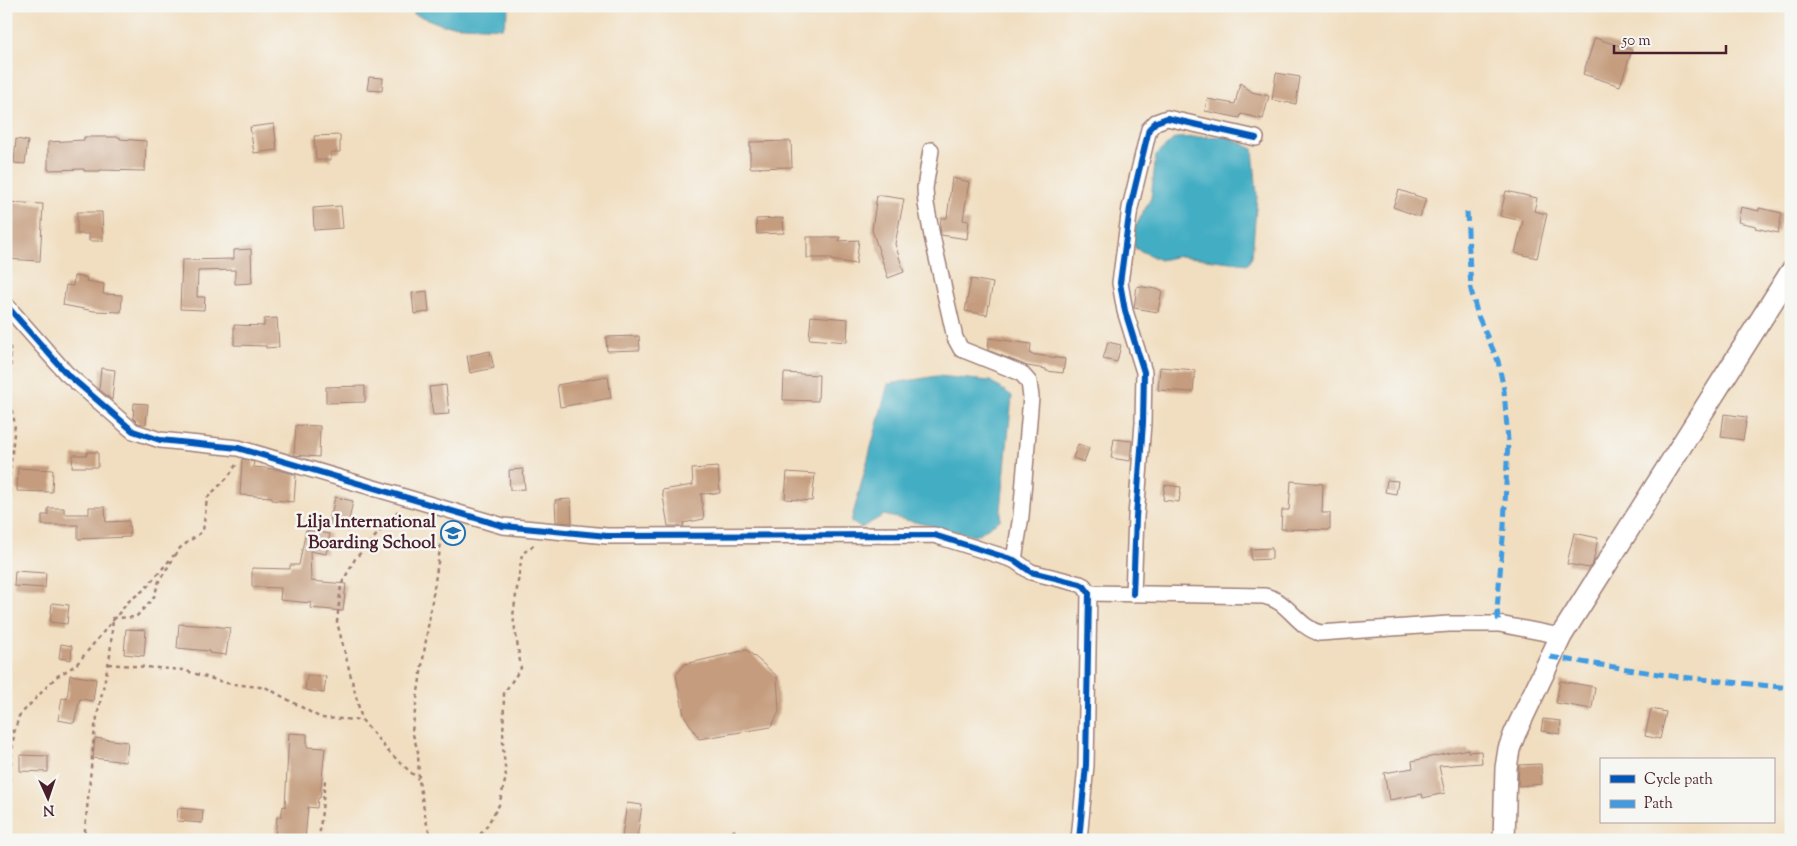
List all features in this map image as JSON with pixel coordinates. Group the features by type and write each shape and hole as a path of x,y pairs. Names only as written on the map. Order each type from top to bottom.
{"main road":[{"path":"1504,840 1506,768 1509,749 1561,636 1791,272"}],"street":[{"path":"1133,594 1136,517 1143,423 1144,372 1125,311 1120,283 1130,208 1149,129 1156,122 1167,118 1256,138"},
{"path":"931,150 924,188 926,204 955,338 961,349 1020,374 1029,382 1031,398 1021,516 1014,560"},
{"path":"7,306 66,373 133,431 160,440 238,448 503,526 607,536 934,535 1014,560 1031,572 1080,584 1089,593 1086,765 1079,840"},
{"path":"1089,593 1273,597 1309,628 1320,633 1450,624 1489,624 1538,630 1561,636"}],"path":[{"path":"6,533 10,512 10,471 15,424 8,395 11,362 7,306"},
{"path":"6,813 14,733 19,716 56,677 76,665 113,618 129,601 145,589 180,548 202,531 207,498 228,477 245,450"},
{"path":"410,498 355,559 342,585 337,622 362,720 388,751 420,780"},
{"path":"432,840 426,821 418,752 412,731 442,536 463,514"},
{"path":"475,840 485,829 500,805 506,777 503,746 504,693 521,668 513,616 522,554 552,530"},
{"path":"113,618 136,617 154,597 159,581 180,548"},
{"path":"84,840 95,727 108,664 113,618"},
{"path":"108,664 182,670 226,682 267,688 320,718 362,720"},
{"path":"6,724 14,733"},
{"path":"319,840 325,780"},
{"path":"718,840 736,828"}],"water":[{"path":"414,6 510,6 503,28 443,25 414,14"},
{"path":"1227,136 1253,149 1257,196 1252,256 1248,264 1180,256 1160,260 1135,248 1131,235 1151,198 1156,155 1175,138"},
{"path":"937,376 990,381 1012,396 1000,520 975,536 884,515 861,528 851,522 888,384"}],"building":[{"path":"1595,38 1632,50 1620,86 1583,74"},
{"path":"1276,73 1300,77 1296,104 1272,100"},
{"path":"369,77 383,78 382,91 367,90"},
{"path":"1240,83 1252,92 1269,96 1263,119 1241,114 1240,118 1205,111 1207,99 1235,104"},
{"path":"274,124 277,150 254,153 250,127"},
{"path":"340,135 340,152 331,152 331,160 316,160 314,136"},
{"path":"84,137 120,137 120,139 146,141 145,171 48,170 48,142 84,140"},
{"path":"16,139 28,141 25,164 14,163"},
{"path":"791,141 792,167 750,168 750,142"},
{"path":"952,178 969,182 963,220 969,221 967,239 941,235 941,218 947,218"},
{"path":"1399,190 1426,199 1420,217 1393,207"},
{"path":"1506,191 1537,198 1534,211 1547,214 1537,258 1515,253 1523,221 1500,216"},
{"path":"877,195 904,199 895,244 904,272 888,278 872,230"},
{"path":"6,202 43,204 40,261 6,259"},
{"path":"341,206 343,228 314,230 313,208"},
{"path":"1741,207 1759,211 1759,208 1782,213 1778,233 1738,222"},
{"path":"77,212 102,212 103,241 89,241 89,234 77,234"},
{"path":"783,218 784,233 757,234 756,219"},
{"path":"807,237 840,237 839,241 859,240 856,264 831,260 831,258 807,258"},
{"path":"251,249 252,283 235,284 235,270 198,271 197,297 205,297 204,310 180,309 182,260 234,259 234,250"},
{"path":"74,276 87,278 86,281 104,284 103,294 122,295 121,312 94,311 63,305 66,285 73,286"},
{"path":"971,279 993,283 987,315 965,311"},
{"path":"1137,286 1162,290 1158,312 1134,308"},
{"path":"427,291 429,312 414,314 412,293"},
{"path":"811,316 848,319 847,342 809,339"},
{"path":"277,318 279,347 266,348 266,346 234,345 234,325 264,326 264,319"},
{"path":"639,336 640,350 607,351 606,337"},
{"path":"989,338 1031,344 1030,354 1065,359 1063,373 1027,366 988,350"},
{"path":"1108,342 1121,345 1117,362 1103,359"},
{"path":"490,351 494,368 470,373 467,356"},
{"path":"1160,367 1195,370 1193,392 1158,390"},
{"path":"101,368 115,370 112,400 99,389"},
{"path":"784,373 819,375 818,401 783,400"},
{"path":"608,376 611,398 560,407 557,385"},
{"path":"446,385 449,414 433,415 429,387"},
{"path":"365,386 365,402 326,403 326,387"},
{"path":"134,403 148,404 146,424 138,423 133,418"},
{"path":"1724,414 1747,417 1743,440 1721,437"},
{"path":"296,425 320,426 319,457 294,455"},
{"path":"1114,439 1132,441 1130,461 1111,458"},
{"path":"1078,444 1089,448 1084,462 1073,458"},
{"path":"87,452 98,452 98,467 72,467 73,455 87,455"},
{"path":"242,459 254,462 253,467 275,469 296,475 294,502 272,500 272,497 240,495"},
{"path":"718,467 720,493 701,494 704,519 683,523 684,526 668,526 662,490 693,485 692,469"},
{"path":"18,468 53,470 52,492 17,491"},
{"path":"523,469 525,489 510,490 509,470"},
{"path":"787,472 815,474 812,501 785,499"},
{"path":"1387,480 1398,481 1396,494 1385,492"},
{"path":"1291,481 1323,484 1322,513 1330,513 1330,530 1281,529 1282,510 1289,510"},
{"path":"1165,485 1181,487 1179,502 1163,500"},
{"path":"335,497 353,501 347,530 329,526"},
{"path":"571,499 572,523 556,522 555,500"},
{"path":"89,507 105,507 106,522 129,521 130,537 78,539 78,525 42,525 42,515 48,515 48,508 64,508 64,514 89,514"},
{"path":"306,530 330,534 326,554 310,551 311,581 346,584 343,611 310,608 311,603 280,600 281,588 252,587 252,568 290,569 290,565 299,565"},
{"path":"1574,533 1598,538 1593,563 1589,568 1567,564"},
{"path":"1272,548 1272,559 1251,560 1251,549"},
{"path":"15,571 46,573 45,588 14,586"},
{"path":"52,603 69,605 67,624 50,622"},
{"path":"179,624 230,628 226,655 209,653 209,651 177,648"},
{"path":"126,629 146,630 144,656 124,654"},
{"path":"61,644 72,646 71,660 59,658"},
{"path":"747,650 777,676 779,712 771,727 699,739 684,715 676,675 685,664"},
{"path":"70,675 96,679 93,701 80,699 74,723 58,720 62,698 67,699"},
{"path":"307,675 326,677 324,693 305,690"},
{"path":"1560,681 1595,687 1592,709 1556,703"},
{"path":"1651,709 1666,712 1660,739 1645,736"},
{"path":"1543,719 1561,721 1560,734 1541,731"},
{"path":"289,733 307,734 307,747 325,748 320,798 318,798 317,808 308,807 305,840 293,840 293,837 275,836 277,817 281,817 283,806 285,807"},
{"path":"95,738 128,742 126,762 93,758"},
{"path":"1468,749 1468,752 1481,751 1482,763 1439,766 1445,793 1423,798 1422,794 1389,800 1384,773 1413,768 1412,761"},
{"path":"20,755 48,756 48,772 20,771"},
{"path":"1541,764 1542,784 1518,786 1519,765"},
{"path":"627,803 642,805 637,839 622,837"},
{"path":"178,808 203,810 202,823 177,821"}],"marked path":[{"path":"1467,212 1471,290 1478,316 1498,361 1504,390 1508,441 1504,526 1497,609 1499,624"},
{"path":"1550,657 1672,676 1791,688"}],"cycle path":[{"path":"1133,594 1136,517 1143,423 1144,372 1125,311 1120,283 1130,208 1149,129 1156,122 1167,118 1256,138"},
{"path":"6,305 66,373 133,431 160,440 238,448 503,526 607,536 934,535 1014,560 1031,572 1080,584 1089,593 1086,765 1079,840"}],"place":[{"name":"Lilja International Boarding School","path":"453,533"}]}
